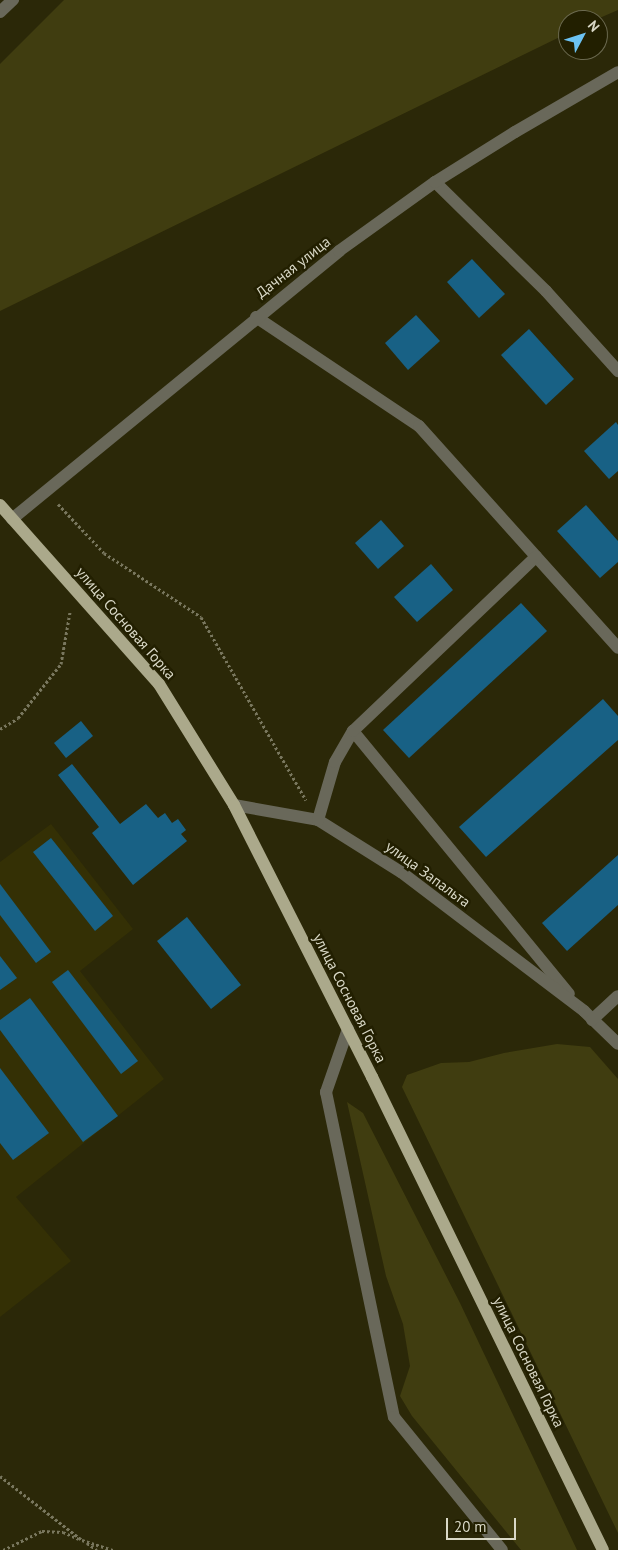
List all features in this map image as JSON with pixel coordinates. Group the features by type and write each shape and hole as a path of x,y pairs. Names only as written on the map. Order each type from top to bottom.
{"main road":[{"name":"улица Сосновая Горка","path":"0,505 160,684 234,804 348,1030 604,1550"}],"street":[{"path":"0,12 13,0"},
{"name":"Дачная улица","path":"12,518 339,251 435,182 515,132 618,72"},
{"path":"435,182 546,291 618,371"},
{"path":"256,317 419,426 618,648"},
{"path":"318,820 335,762 353,732 536,557"},
{"name":"улица Запальта","path":"353,732 588,1016"},
{"name":"улица Запальта","path":"234,804 318,820 401,872 588,1016 618,1044"},
{"path":"588,1016 618,996"},
{"path":"348,1030 326,1092 394,1417 502,1550"}],"path":[{"path":"47,491 104,553 201,617 318,820"},
{"path":"0,729 18,718 61,664 75,587"},
{"path":"0,1476 96,1550"},
{"path":"3,1550 42,1531 63,1532 113,1550"}],"shaded area":[{"path":"64,0 618,0 618,10 608,14 608,10 558,10 558,38 0,311 0,64"},
{"path":"51,824 133,929 80,971 164,1079 16,1197 71,1261 0,1317 0,862"},
{"path":"557,1044 590,1047 618,1079 618,1533 402,1087 407,1075 441,1063 469,1062 504,1053"},
{"path":"347,1102 363,1113 460,1303 577,1550 521,1550 412,1416 400,1396 410,1366 403,1324 386,1276"}],"building":[{"path":"472,259 505,294 479,318 447,282"},
{"path":"416,315 440,341 408,370 385,343"},
{"path":"529,329 574,379 546,405 501,355"},
{"path":"616,422 618,425 618,471 609,479 584,451"},
{"path":"586,505 618,541 618,562 600,578 557,531"},
{"path":"381,520 404,546 378,569 355,543"},
{"path":"431,564 453,590 417,622 394,597"},
{"path":"521,603 547,631 409,758 383,730"},
{"path":"603,699 618,716 618,740 486,857 459,827"},
{"path":"81,721 93,736 66,758 54,743"},
{"path":"72,764 120,824 146,804 158,818 165,813 172,823 178,819 186,830 181,834 187,841 133,885 92,833 99,827 58,775"},
{"path":"51,838 113,916 95,931 33,852"},
{"path":"618,855 618,905 567,951 542,923"},
{"path":"0,884 51,952 36,963 0,915"},
{"path":"187,917 241,985 211,1009 157,941"},
{"path":"0,956 17,978 0,990"},
{"path":"68,970 138,1061 121,1074 52,982"},
{"path":"30,998 118,1116 83,1142 0,1030 0,1020"},
{"path":"0,1068 49,1133 13,1160 0,1143"}]}
